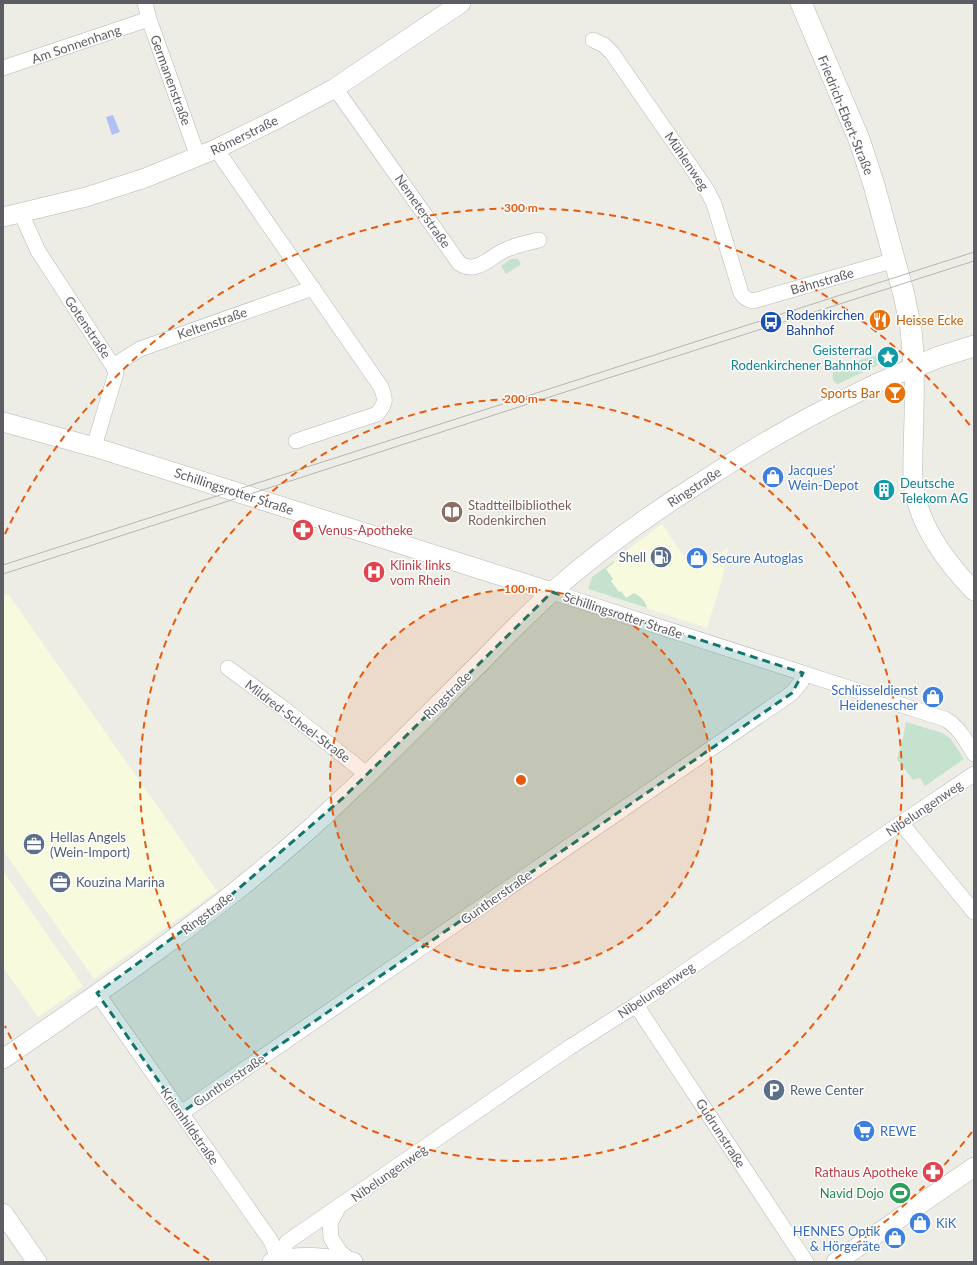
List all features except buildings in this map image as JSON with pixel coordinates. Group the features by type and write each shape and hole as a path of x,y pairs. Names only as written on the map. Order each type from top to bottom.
{"main road":[{"name":"Friedrich-Ebert-Straße","path":"801,3 859,139 874,184 904,295 911,329 914,367"},
{"path":"914,367 974,346"}],"street":[{"name":"Germanenstraße","path":"145,3 149,19 198,156"},
{"name":"Römerstraße","path":"3,217 94,195 145,178 216,149 335,88 461,3"},
{"name":"Am Sonnenhang","path":"3,68 149,19"},
{"name":"Mühlenweg","path":"593,40 604,45 612,53 707,190 714,204 740,293 744,298 749,300"},
{"name":"Nemeterstraße","path":"335,88 459,263 465,267 473,267 484,263 503,251 539,240"},
{"path":"216,149 381,387 385,398 383,407 377,414 296,441"},
{"name":"Gotenstraße","path":"22,213 41,256 113,366 116,373 94,447"},
{"name":"Bahnstraße","path":"749,300 753,301 897,268"},
{"name":"Keltenstraße","path":"113,366 140,348 313,288"},
{"path":"914,367 915,393 913,477 916,496 927,528 939,549 952,567 974,591"},
{"name":"Ringstraße","path":"3,1059 162,948 242,886 302,836 367,775 552,592 640,523 720,469 789,428 833,405 914,367"},
{"name":"Schillingsrotter Straße","path":"3,422 94,447 552,592 945,719 950,721 958,730 974,754"},
{"name":"Mildred-Scheel-Straße","path":"228,668 289,713 367,775"},
{"name":"Guntherstraße","path":"181,1113 792,693 801,682 803,673"},
{"name":"Nibelungenweg","path":"276,1261 287,1242 339,1208 570,1047 636,1004 974,774"},
{"path":"901,823 974,912"},
{"name":"Kriemhildstraße","path":"97,994 271,1241 276,1261"},
{"name":"Gudrunstraße","path":"636,1004 806,1262"},
{"path":"836,1262 974,1167"},
{"name":"Nibelungenweg","path":"339,1208 330,1223 331,1238 340,1252 353,1262"},
{"path":"3,1213 37,1262"},
{"path":"276,1261 298,1258 321,1258 353,1262"}],"highlighted area":[{"path":"552,592 803,673 792,693 181,1113 97,993 230,896 344,797"}],"shaded area":[{"path":"511,259 518,259 521,264 506,274 501,266"},
{"path":"880,355 881,358 876,361 878,365 838,384 835,383 833,374 837,366"},
{"path":"662,524 692,569 709,557 711,559 728,548 723,576 707,628 588,589 592,577"},
{"path":"614,561 615,562 606,569 613,579 611,581 619,592 621,591 626,598 634,593 644,601 647,608 588,589 592,577"},
{"path":"8,594 217,891 94,979 3,850 3,596"},
{"path":"906,722 942,733 950,738 964,759 925,786 920,778 913,780 897,759"},
{"path":"3,871 83,986 38,1017 3,967"}],"water":[{"path":"113,115 120,132 112,135 106,117"}],"tram line":[{"path":"3,565 974,252"},
{"path":"3,574 974,261"}],"place":[{"name":"Heisse Ecke","path":"880,320"},
{"name":"Rodenkirchen Bahnhof","path":"771,322"},
{"name":"Geisterrad Rodenkirchener Bahnhof","path":"888,357"},
{"name":"Sports Bar","path":"895,393"},
{"name":"Jacques' Wein-Depot","path":"773,477"},
{"name":"Deutsche Telekom AG","path":"884,490"},
{"name":"Stadtteilbibliothek Rodenkirchen","path":"452,512"},
{"name":"Venus-Apotheke","path":"303,530"},
{"name":"Shell","path":"661,557"},
{"name":"Secure Autoglas","path":"697,558"},
{"name":"Klinik links vom Rhein","path":"374,572"},
{"name":"Schlüsseldienst Heidenescher","path":"933,697"},
{"name":"Hellas Angels (Wein-Import)","path":"34,844"},
{"name":"Kouzina Marina","path":"60,882"},
{"name":"Rewe Center","path":"774,1090"},
{"name":"REWE","path":"864,1131"},
{"name":"Rathaus Apotheke","path":"933,1172"},
{"name":"Navid Dojo","path":"900,1193"},
{"name":"KiK","path":"920,1223"},
{"name":"HENNES Optik & Hörgeräte","path":"895,1238"}]}
